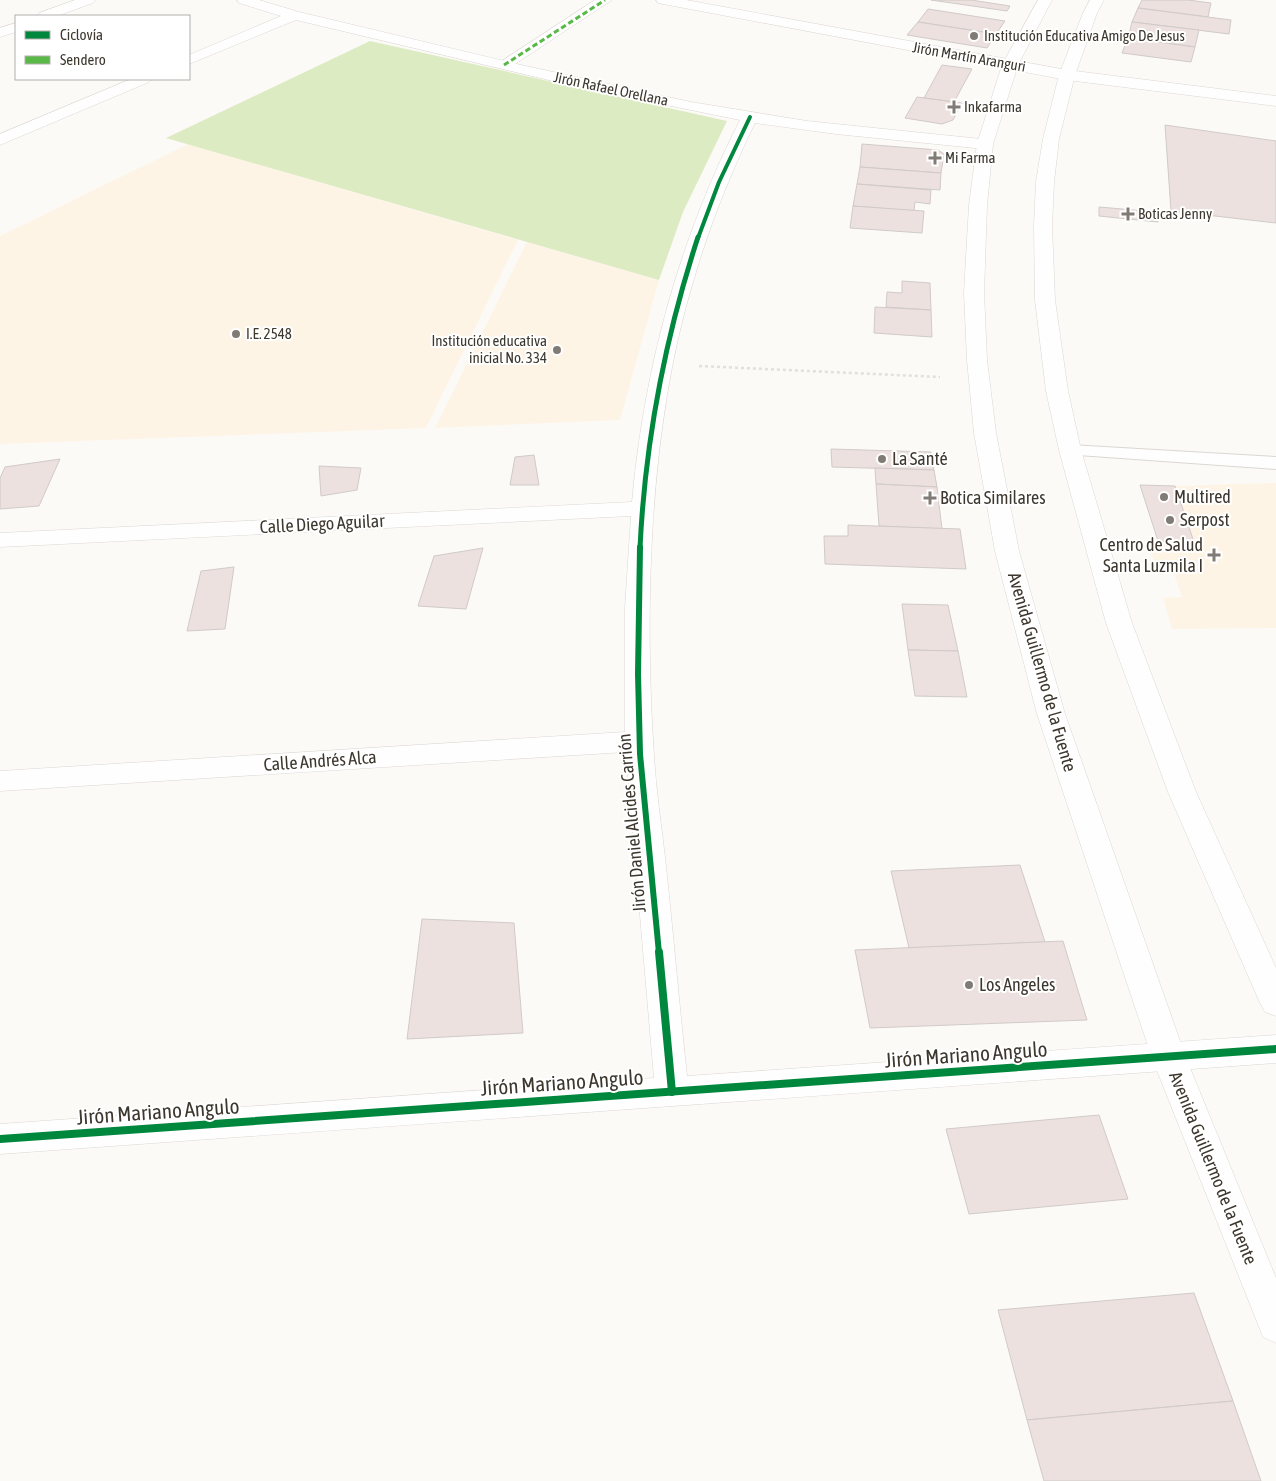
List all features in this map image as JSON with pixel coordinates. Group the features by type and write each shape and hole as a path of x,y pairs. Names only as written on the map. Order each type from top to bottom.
{"street":[{"path":"47,15 88,0"},
{"name":"Jirón Rafael Orellana","path":"244,0 295,15 640,96 750,117 857,131 985,144"},
{"path":"504,64 605,0"},
{"name":"Jirón Martín Aranguri","path":"663,0 1010,65 1276,102"},
{"name":"Avenida Guillermo de la Fuente","path":"1045,0 1010,65 985,144 978,205 974,272 979,379 985,433 1007,551 1050,714 1168,1058 1276,1324"},
{"path":"1097,0 1090,13 1067,74 1050,139 1045,182 1043,226 1046,309 1057,391 1070,450 1119,623 1182,792 1276,1003"},
{"path":"190,60 295,15"},
{"path":"0,33 15,26"},
{"path":"0,140 142,80"},
{"name":"Jirón Daniel Alcides Carrión","path":"672,1092 639,741 638,615 644,508 653,424 664,364 682,286 703,221 726,164 750,117"},
{"name":"Calle Diego Aguilar","path":"0,540 644,508"},
{"name":"Calle Andrés Alca","path":"0,781 639,741"},
{"name":"Jirón Mariano Angulo","path":"0,1139 1276,1049"}],"lane":[{"path":"1070,450 1276,463"}],"path":[{"path":"664,364 979,379"}],"shaded area":[{"name":"I.E. 2548","path":"188,144 518,240 426,428 0,444 0,236"},
{"name":"Institución educativa inicial No. 334","path":"527,242 659,280 620,420 435,428"},
{"name":"Centro de Salud Santa Luzmila I","path":"1276,483 1276,628 1172,629 1163,598 1182,597 1172,568 1156,567 1148,541 1194,542 1175,486"}],"green space":[{"path":"370,41 727,121 683,212 659,280 166,138"}],"building":[{"path":"931,0 971,0 1010,6 1007,11"},
{"path":"1142,0 1188,0 1211,3 1208,17 1138,8"},
{"path":"1138,8 1231,20 1229,34 1132,22"},
{"path":"928,9 1005,21 996,34 918,22"},
{"path":"918,22 996,34 987,48 907,35"},
{"path":"1132,22 1199,30 1195,47 1128,38"},
{"path":"1128,38 1195,47 1191,62 1122,53"},
{"path":"942,65 972,69 954,102 924,98"},
{"path":"917,97 962,103 953,120 942,124 905,118"},
{"path":"1165,125 1276,141 1276,223 1171,211"},
{"path":"862,144 938,150 944,154 941,173 860,167"},
{"path":"860,167 941,173 940,190 857,184"},
{"path":"857,184 931,190 930,204 915,202 914,211 853,206"},
{"path":"853,206 924,211 922,233 850,228"},
{"name":"Boticas Jenny","path":"1099,207 1157,212 1158,222 1099,216"},
{"path":"902,281 930,283 931,310 886,307 887,292 902,293"},
{"path":"875,307 931,310 932,337 874,333"},
{"name":"La Santé","path":"831,449 931,452 934,470 832,467"},
{"path":"534,455 539,485 510,485 515,457"},
{"path":"60,459 39,506 0,509 0,478 5,467"},
{"path":"319,466 361,468 357,490 321,496"},
{"path":"875,468 934,470 937,487 876,484"},
{"path":"876,484 937,487 942,529 879,526"},
{"path":"1140,485 1175,486 1194,542 1158,541"},
{"path":"848,525 960,529 966,569 825,564 824,536 848,536"},
{"path":"483,548 466,609 418,606 434,556"},
{"path":"234,567 225,629 187,631 201,571"},
{"path":"902,604 948,605 958,651 908,650"},
{"path":"908,650 958,651 967,697 915,696"},
{"path":"1020,865 1045,942 909,948 891,871"},
{"path":"422,919 514,923 523,1033 407,1039"},
{"name":"Los Angeles","path":"1063,941 1087,1020 870,1028 855,950"},
{"path":"1099,1115 1128,1199 969,1214 946,1129"},
{"path":"1194,1293 1233,1401 1027,1420 998,1310"},
{"path":"1233,1401 1261,1481 1044,1481 1027,1420"}],"marked path":[{"path":"504,65 605,0"}],"cycle path":[{"path":"672,1092 640,754 638,608 646,477 654,412 666,347 682,284 713,195 750,117"},
{"path":"0,1139 1276,1049"}],"place":[{"name":"Institución Educativa Amigo De Jesus","path":"974,36"},
{"name":"Inkafarma","path":"954,107"},
{"name":"Mi Farma","path":"935,158"},
{"name":"Boticas Jenny","path":"1128,214"},
{"name":"I.E. 2548","path":"236,334"},
{"name":"Institución educativa inicial No. 334","path":"557,350"},
{"name":"La Santé","path":"882,459"},
{"name":"Multired","path":"1164,497"},
{"name":"Botica Similares","path":"930,498"},
{"name":"Serpost","path":"1170,520"},
{"name":"Centro de Salud Santa Luzmila I","path":"1214,555"},
{"name":"Los Angeles","path":"969,985"}]}
